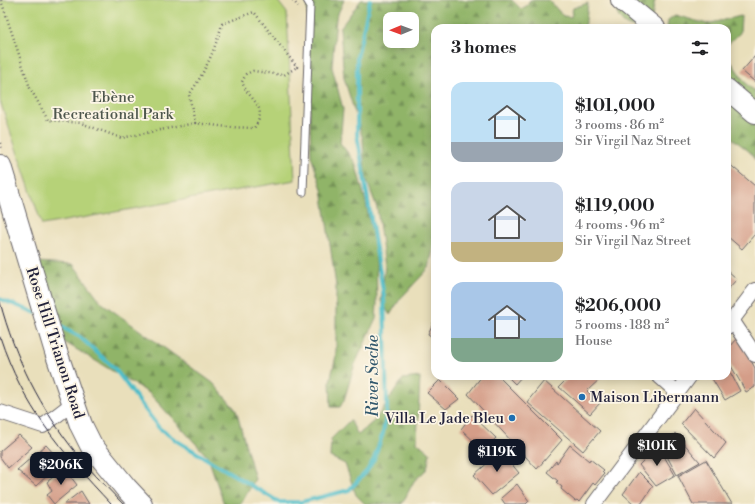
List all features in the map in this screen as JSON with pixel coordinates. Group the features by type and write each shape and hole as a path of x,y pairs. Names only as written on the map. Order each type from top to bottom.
{"main road":[{"path":"621,0 649,24"},
{"path":"731,92 755,113"},
{"name":"Rose Hill Trianon Road","path":"0,166 56,352 73,403 91,445 141,504"}],"street":[{"path":"731,321 755,290"},
{"path":"731,326 755,355"},
{"path":"664,380 677,392"},
{"path":"594,504 687,380"},
{"path":"0,412 43,426 73,403"}],"lane":[{"path":"303,192 310,5 307,0"}],"path":[{"path":"1,0 30,88 48,120 81,123 120,138 195,123 254,128 260,119 260,108 246,91 242,82 246,74 252,71 284,75 297,67"},
{"path":"293,0 302,12"},
{"path":"195,123 189,95 202,76 215,49 222,24 254,12 297,67"},
{"path":"297,67 298,59"}],"green space":[{"name":"Ebène Recreational Park","path":"0,0 277,0 287,13 295,180 42,225 0,101"},
{"path":"307,0 344,0 336,18 332,67 343,109 340,143 355,162 366,203 376,253 376,319 355,364 344,400 340,407 331,407 330,381 336,356 336,286 322,189 311,156"},
{"path":"361,0 512,0 521,9 528,5 530,0 549,0 563,16 571,17 573,8 588,3 585,24 431,24 431,259 429,268 400,299 390,315 381,301 385,266 377,208 365,175 363,139 344,78 340,28"},
{"path":"611,0 655,0 651,24 625,24 618,15"},
{"path":"675,15 707,24 668,24 668,20"},
{"path":"741,16 740,33 731,41 731,24 707,24"},
{"path":"731,62 747,85 755,91 755,160 750,152 731,137"},
{"path":"36,262 73,264 102,303 213,383 236,410 255,479 241,504 224,504 208,457 149,393 61,340"},
{"path":"420,377 417,442 430,453 427,469 414,481 402,504 365,504 356,495 345,464 330,457 331,439 350,420 358,435 375,420 403,379"}],"building":[{"path":"755,56 755,82 742,71"},
{"path":"731,165 755,186 755,234 742,249 731,239"},
{"path":"731,274 737,279 731,286"},
{"path":"431,328 431,336 428,334"},
{"path":"738,337 755,368 755,387 746,392 731,366 731,345"},
{"path":"731,374 740,391 725,400 713,380 731,380"},
{"path":"440,380 459,399 446,409 427,393"},
{"path":"479,380 502,380 562,440 537,469 468,394"},
{"path":"511,380 518,380 515,384"},
{"name":"Maison Libermann","path":"566,380 599,380 587,391 600,403 590,414 559,387"},
{"path":"544,381 600,431 583,451 527,402"},
{"path":"694,408 726,443 714,458 681,424"},
{"path":"472,415 496,438 484,451 461,429"},
{"path":"675,433 700,462 677,475 662,447"},
{"path":"19,435 32,447 8,468 0,457 0,451"},
{"path":"46,445 54,454 47,464 49,474 36,486 17,470"},
{"path":"570,445 589,461 590,459 604,470 602,472 604,474 595,485 593,483 579,502 577,500 575,501 561,489 562,487 556,482 558,481 547,472 556,461 557,463"},
{"path":"658,446 675,475 656,486 639,465"},
{"path":"501,451 519,473 492,495 474,475"},
{"path":"706,460 732,504 693,504 678,476"},
{"path":"64,468 77,485 54,504 47,495 52,491 47,482"},
{"path":"639,472 653,486 641,504 634,504 623,494"},
{"path":"517,484 529,501 526,504 505,504 501,498"},
{"path":"81,491 89,504 64,504"}],"waterway":[{"name":"River Seche","path":"56,324 80,337 115,369 159,428 177,441 279,502 301,502 349,490 367,471 374,459 383,433 387,409 384,297 357,134 357,57 370,0"},
{"name":"River Seche","path":"0,299 36,313"}],"tram line":[{"path":"0,302 21,363 51,419 77,454 123,504"},
{"path":"0,337 9,362 20,385 45,427 111,504"}],"place":[{"name":"Maison Libermann","path":"582,397"},
{"name":"Villa Le Jade Bleu","path":"512,418"}]}
